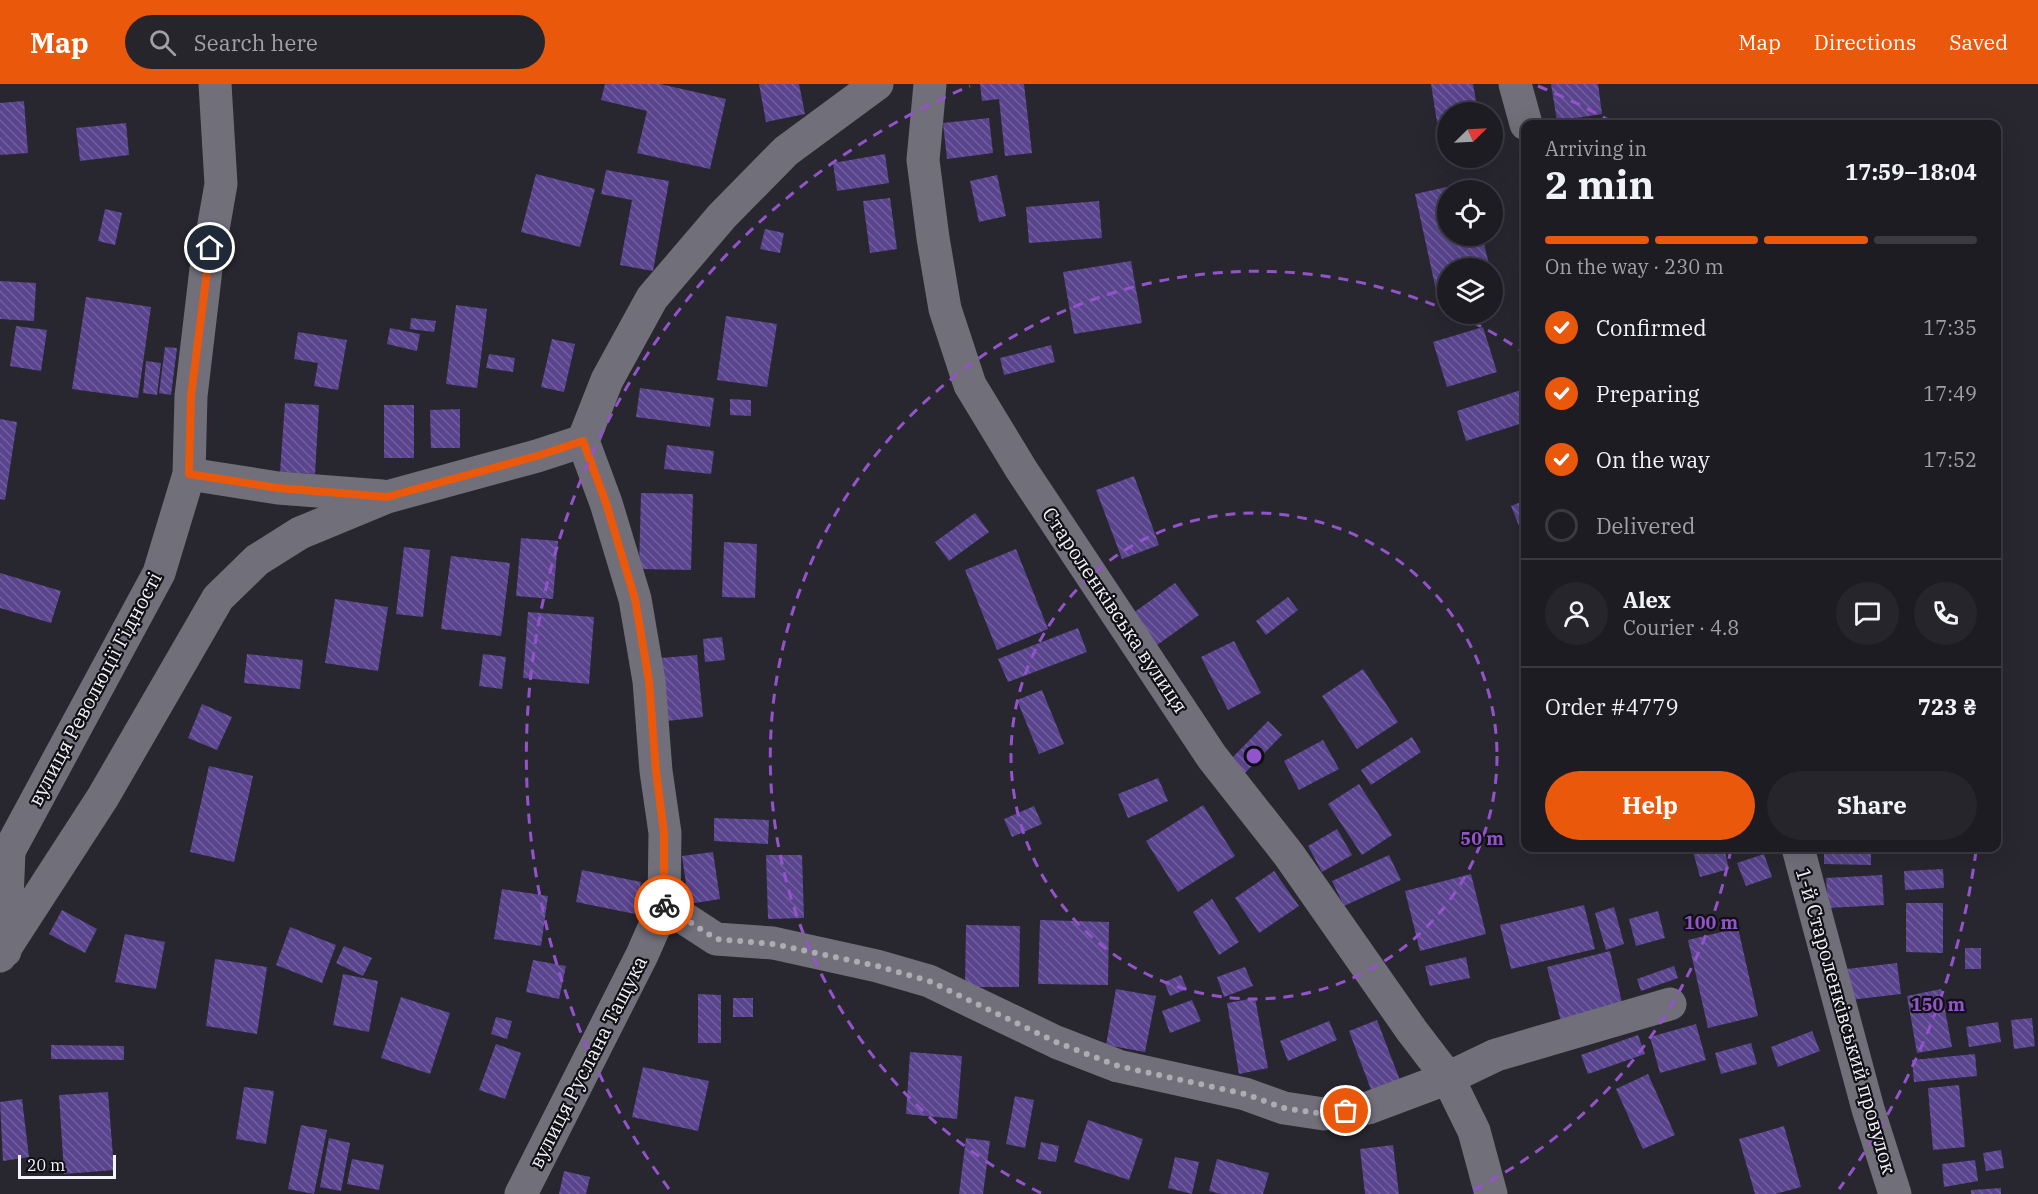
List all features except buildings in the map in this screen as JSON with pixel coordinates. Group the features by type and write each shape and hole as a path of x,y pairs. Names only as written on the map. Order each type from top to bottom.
{"street":[{"name":"вулиця Революції Гідності","path":"5,856 159,573 189,474 191,396 206,269 221,184 215,84"},
{"path":"2,954 103,797 218,598 257,560 300,533 387,497 583,441 608,380 652,298 722,216 786,151 877,84"},
{"name":"Староленківська вулиця","path":"930,84 923,160 933,238 945,309 970,385 1021,469 1212,757 1289,855 1448,1078 1474,1131 1491,1194"},
{"path":"1515,84 1525,120"},
{"name":"вулиця Руслана Тащука","path":"521,1194 642,955 664,905 664,833 656,771 649,681 635,599 606,503 583,441"},
{"path":"189,474 278,488 387,497"},
{"name":"1-й Староленківський провулок","path":"1799,852 1868,1110 1895,1194"},
{"path":"2,954 5,856"},
{"path":"664,905 716,939 773,944 877,966 929,981 1056,1042 1118,1066 1245,1094 1284,1108 1324,1114 1368,1108 1448,1078 1496,1055 1670,1004"}],"way so far":[{"path":"664,905 716,939 773,944 821,953 929,981 1023,1024 1056,1042 1118,1066 1245,1094 1284,1108 1324,1114 1346,1111"}],"route":[{"path":"210,248 191,396 189,474 235,479 278,488 387,497 583,441 606,503 635,599 649,681 656,771 664,833 664,905"}]}
